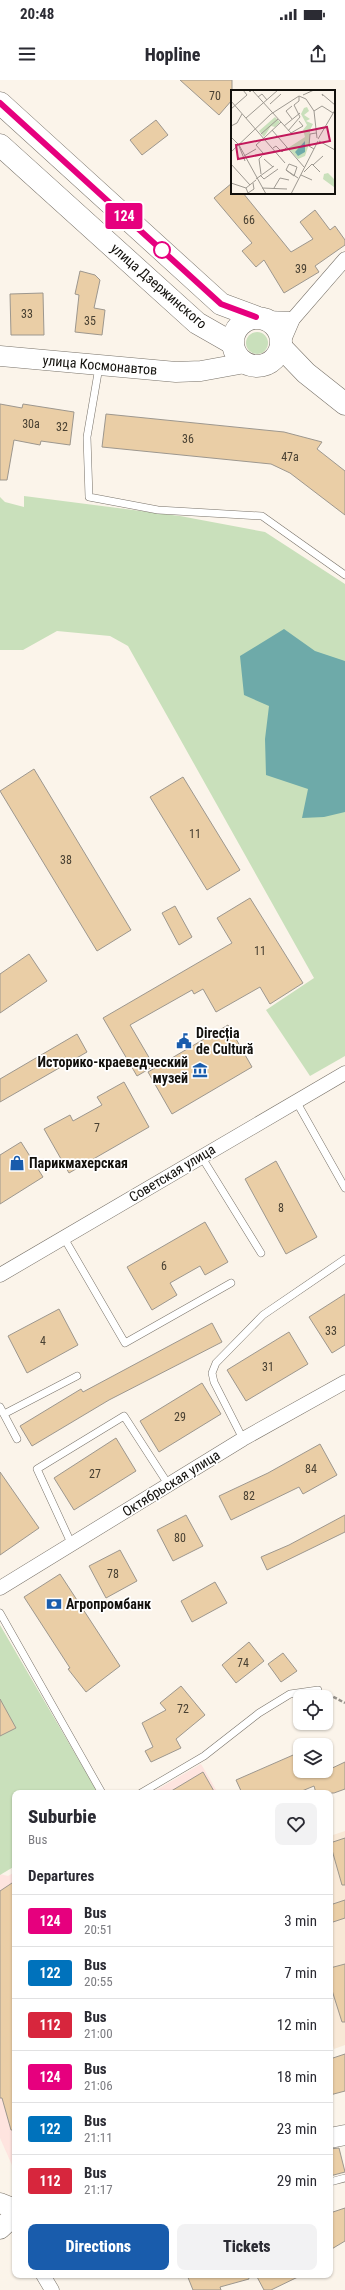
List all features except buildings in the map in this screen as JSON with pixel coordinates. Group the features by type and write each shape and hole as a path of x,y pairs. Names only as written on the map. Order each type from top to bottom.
{"highway":[{"name":"улица Дзержинского","path":"0,103 221,304 260,318"},
{"name":"улица Дзержинского","path":"0,145 197,323 232,343"},
{"path":"260,318 275,326 281,340 275,355 258,366 245,363 236,355 232,343 236,328 248,319 260,318"},
{"path":"275,355 306,373 345,404"}],"street":[{"path":"275,355 292,318 345,259"},
{"path":"260,318 292,318"},
{"path":"201,371 232,343"},
{"name":"улица Космонавтов","path":"0,356 176,372 201,371 245,363"},
{"name":"Советская улица","path":"0,1275 345,1073"},
{"name":"Октябрьская улица","path":"0,1588 243,1439 345,1382"},
{"path":"333,2137 345,2135"},
{"path":"0,2203 12,2208"},
{"path":"0,2229 12,2218"},
{"path":"45,2278 52,2290"}],"lane":[{"path":"100,365 87,437 89,497 158,510 262,516 345,575"},
{"path":"296,1101 345,1188"},
{"path":"201,1156 261,1253"},
{"path":"64,1238 125,1343 231,1282"},
{"path":"243,1439 214,1382 212,1373 216,1363 263,1315 345,1259"},
{"path":"4,1414 77,1376"},
{"path":"0,1407 17,1439"},
{"path":"72,1545 37,1469 124,1416 168,1484"},
{"path":"0,1613 100,1790"},
{"path":"146,1790 204,1756 259,1713 293,1694"},
{"path":"333,2181 345,2178"}],"path":[{"path":"333,1697 345,1703"}],"shaded area":[{"path":"201,1764 216,1790 156,1790"},
{"path":"345,1831 345,2045 334,2049 333,2046 333,1835"},
{"path":"0,1874 8,1876 12,1874 12,2165 0,2138"}],"green space":[{"path":"253,332 261,332 268,339 268,347 261,354 253,354 246,347 246,339"},
{"path":"24,496 180,516 265,532 345,584 345,1056 310,1076 266,1010 314,978 128,646 110,636 57,631 23,650 0,650 0,497 5,502 24,507"},
{"path":"0,1625 96,1790 12,1790 12,1868 0,1875"}],"water":[{"path":"284,629 315,651 345,661 345,812 324,817 302,818 308,789 266,775 265,739 269,706 244,695 240,656"}],"bus line":[{"name":"124","path":"0,103 221,304 256,317"}],"place":[{"name":"Direcția de Cultură","path":"184,1041"},
{"name":"Историко-краеведческий музей","path":"200,1070"},
{"name":"Парикмахерская","path":"17,1163"},
{"name":"Агропромбанк","path":"54,1604"}]}
